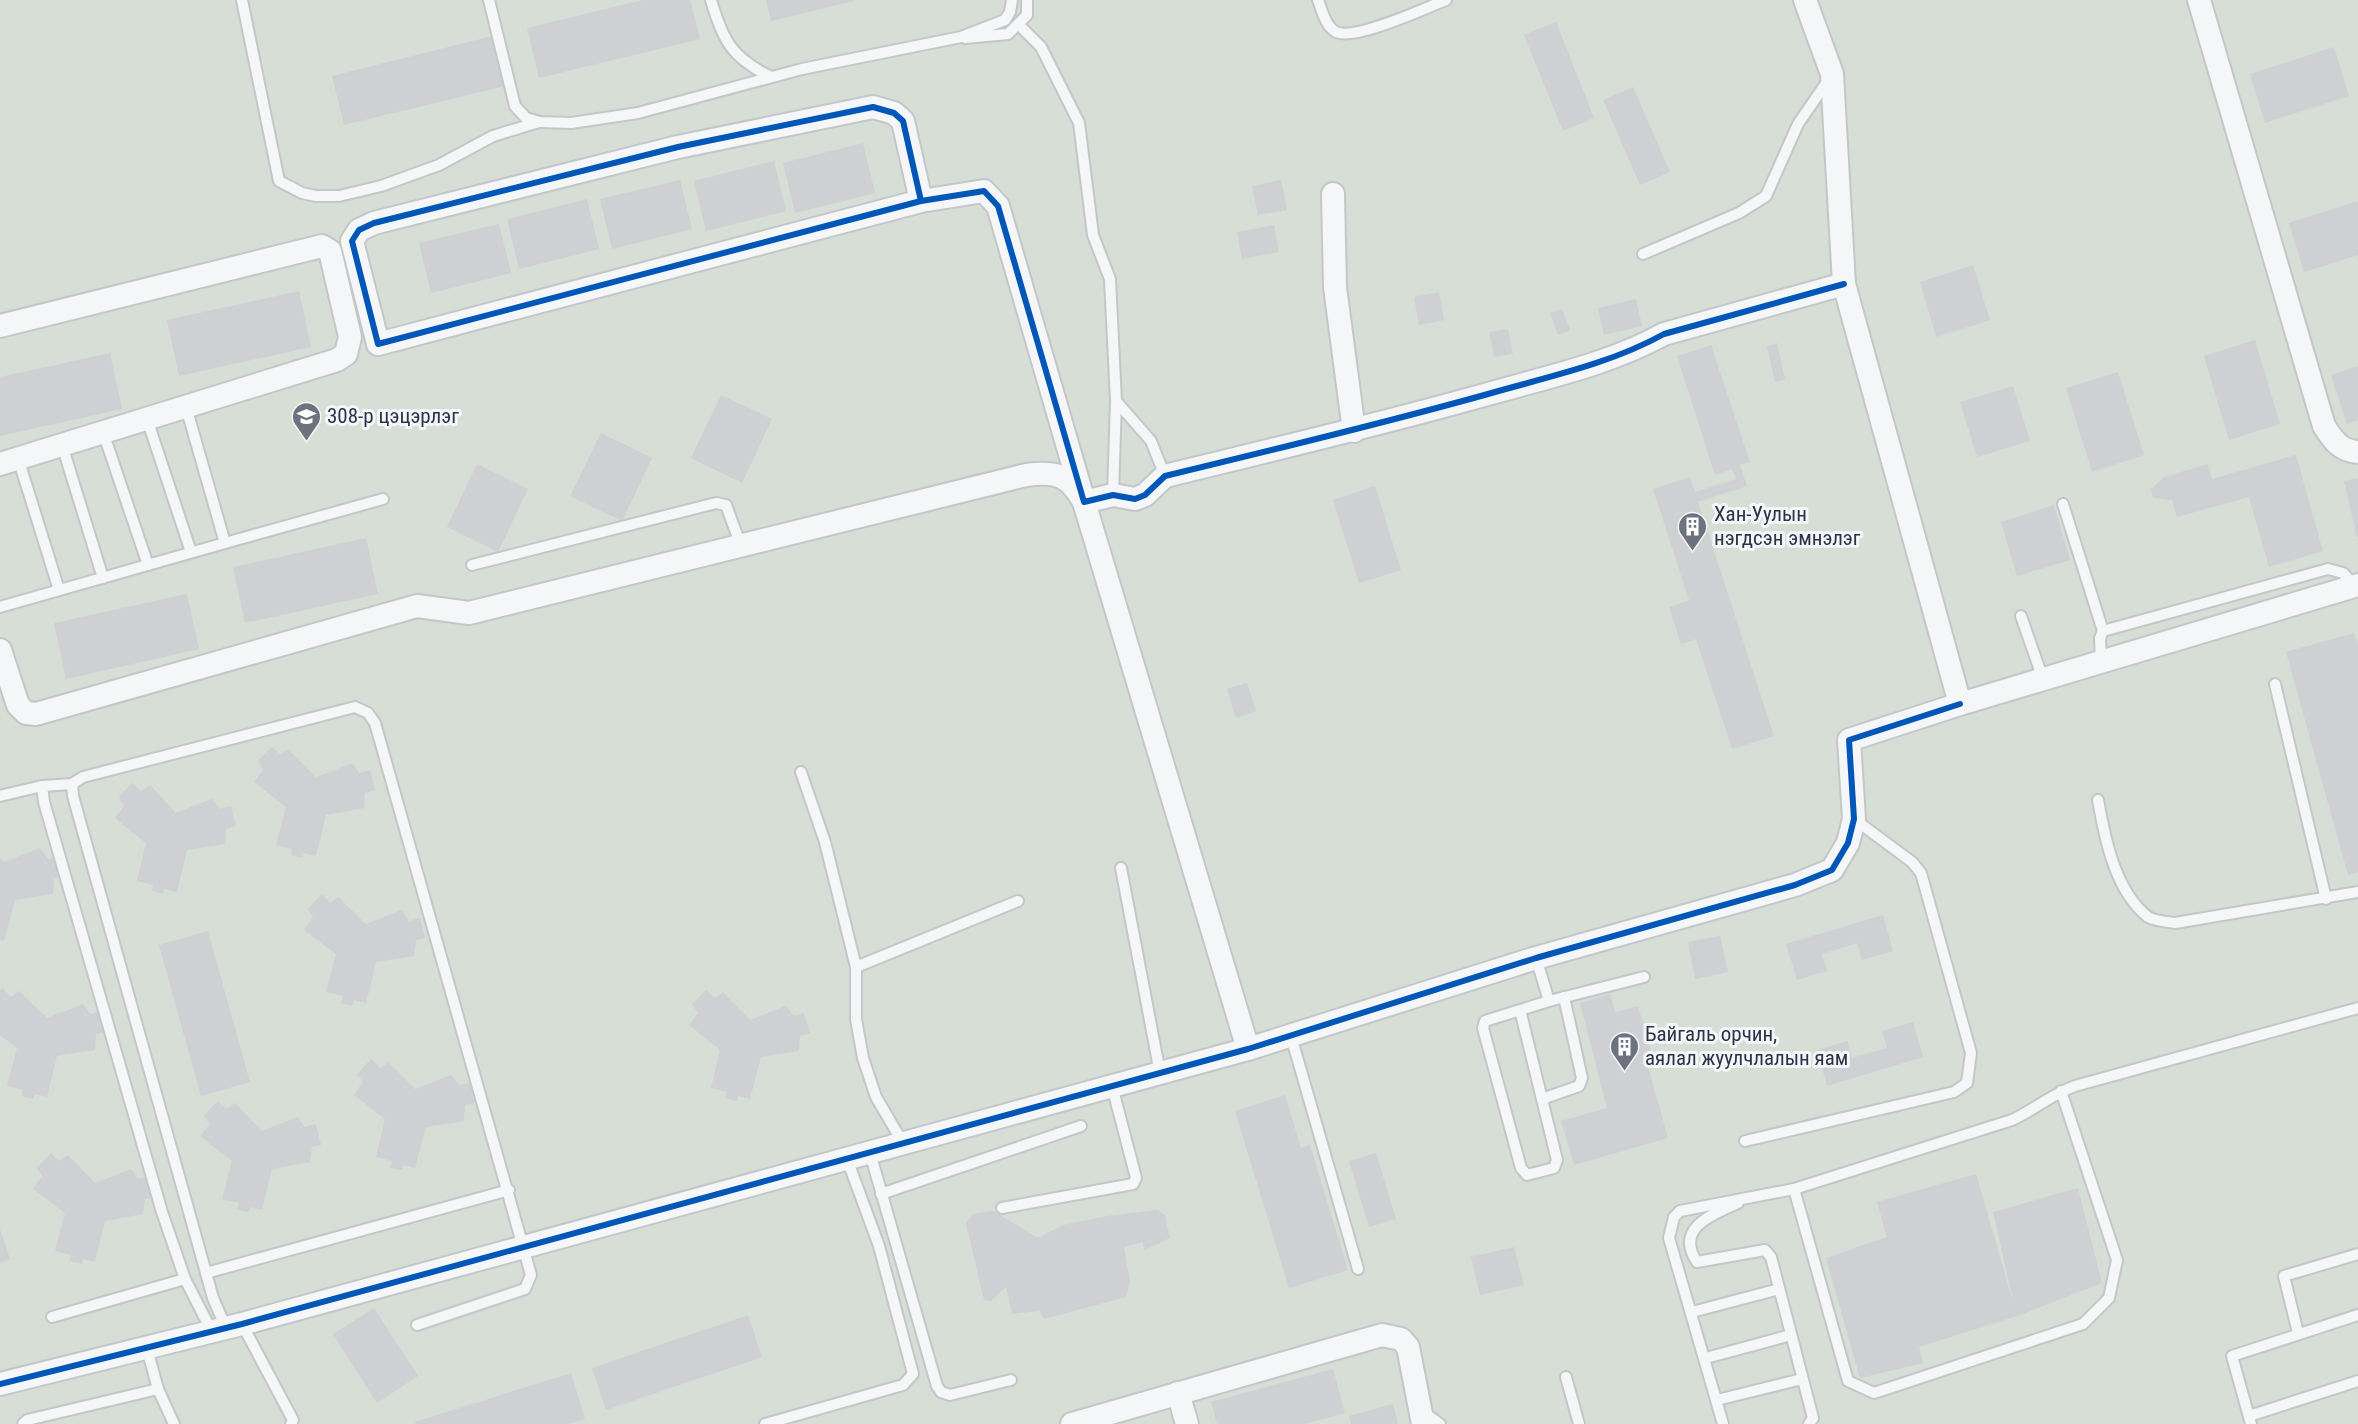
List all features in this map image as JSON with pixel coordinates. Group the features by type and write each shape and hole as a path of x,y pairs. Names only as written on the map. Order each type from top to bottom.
{"street":[{"path":"1805,0 1832,74 1844,284 1960,704"},
{"path":"2199,0 2324,426 2334,442 2346,452 2358,452"},
{"path":"921,201 903,121 894,112 873,107 678,147 374,223 359,230 352,241 378,344 921,201 984,191 998,206 1248,1049"},
{"path":"1333,194 1335,287 1354,431"},
{"path":"0,326 322,246 330,251 350,337 346,354 337,360 9,461"},
{"path":"1084,502 1113,495 1135,499 1145,495 1165,476 1354,431 1591,365 1642,347 1664,334 1844,284"},
{"path":"0,650 18,705 26,713 36,714 417,606 469,613 1043,472 1060,476 1073,484 1084,502"},
{"path":"0,1384 227,1328 1248,1049 1536,958 1795,885 1832,870 1848,843 1854,819 1849,740 1960,704 2356,585"},
{"path":"1072,1424 1382,1335 1393,1335 1401,1339 1408,1347 1421,1417"},
{"path":"1178,1393 1187,1424"}],"lane":[{"path":"242,0 279,181 302,193 316,196 339,196 381,186 439,165 493,136 540,122"},
{"path":"489,0 515,106 526,118 540,122 571,123 638,113 771,78 961,38 1005,20 1010,12 1012,0"},
{"path":"711,0 721,34 735,55 750,67 771,78"},
{"path":"961,38 972,39 1008,34 1027,15 1027,0"},
{"path":"1317,0 1326,22 1336,32 1353,34 1446,0"},
{"path":"1018,25 1041,47 1079,123 1093,234 1110,279 1116,401 1113,495"},
{"path":"1642,254 1739,213 1766,195 1798,124 1832,74"},
{"path":"1116,401 1151,441 1165,476"},
{"path":"186,407 225,543"},
{"path":"147,419 190,552"},
{"path":"103,432 148,565"},
{"path":"62,445 103,578"},
{"path":"9,461 59,590"},
{"path":"0,607 383,499"},
{"path":"472,565 716,503 726,505 741,546"},
{"path":"2063,504 2103,631 2100,638 2101,662"},
{"path":"2103,631 2328,568 2343,573 2356,585"},
{"path":"2020,616 2043,679"},
{"path":"2276,684 2326,899"},
{"path":"0,796 42,786 72,784 83,777 355,707 368,713 375,723 509,1190 531,1275 525,1289 417,1325"},
{"path":"801,772 825,842 856,967 856,1019 863,1058 876,1097 903,1143"},
{"path":"72,784 73,796 206,1273 217,1311 227,1328"},
{"path":"42,786 47,813 138,1132 185,1279 227,1328 293,1420 291,1424"},
{"path":"2098,800 2102,823 2123,888 2150,918 2175,923 2358,892"},
{"path":"1745,1141 1954,1092 1967,1083 1971,1053 1921,873 1912,862 1854,819"},
{"path":"1121,868 1160,1073"},
{"path":"856,967 1018,901"},
{"path":"1536,958 1549,1001"},
{"path":"1520,1010 1557,1160 1554,1168 1527,1175 1521,1168 1483,1028 1485,1021 1520,1010 1549,1001 1644,978"},
{"path":"1542,1099 1579,1086 1582,1078 1564,997"},
{"path":"1723,1424 1706,1358 1669,1238 1674,1217 1680,1212 1724,1201 1743,1200 1794,1189 2012,1120 2036,1109 2061,1091 2358,1008"},
{"path":"1291,1036 1358,1269"},
{"path":"1002,1208 1133,1184 1136,1178 1112,1086"},
{"path":"1794,1189 1848,1381 1856,1385 1874,1393 2083,1324 2109,1298 2117,1260 2061,1091"},
{"path":"881,1194 1081,1126"},
{"path":"870,1153 937,1386 941,1392 950,1395 1011,1380"},
{"path":"765,1424 903,1385 913,1374 879,1246 847,1159"},
{"path":"206,1273 509,1190"},
{"path":"1743,1200 1702,1219 1691,1238 1692,1255 1697,1263 1765,1250 1771,1257 1813,1418 1809,1424"},
{"path":"2298,1333 2284,1276 2358,1254"},
{"path":"52,1317 185,1279"},
{"path":"1692,1311 1779,1289"},
{"path":"2358,1315 2232,1356 2250,1420 2358,1381"},
{"path":"1706,1358 1791,1335"},
{"path":"147,1349 158,1389 174,1424"},
{"path":"1566,1377 1579,1424"},
{"path":"1717,1400 1802,1379"},
{"path":"23,1424 27,1420 158,1389"},
{"path":"1421,1417 1440,1424"}],"shaded area":[{"path":"0,0 2358,0 2358,1424 0,1424"}],"building":[{"path":"643,0 690,0 700,39 539,78 527,28"},
{"path":"766,0 854,0 854,1 771,21"},
{"path":"1556,22 1594,118 1563,131 1524,35"},
{"path":"493,36 505,86 344,125 332,76"},
{"path":"2334,47 2349,96 2265,123 2250,74"},
{"path":"1633,87 1670,172 1640,185 1603,100"},
{"path":"863,143 875,193 795,213 783,163"},
{"path":"774,161 786,211 706,231 694,181"},
{"path":"680,180 692,229 612,249 600,199"},
{"path":"1281,180 1287,210 1258,215 1252,186"},
{"path":"587,199 599,249 519,269 507,219"},
{"path":"2358,201 2358,255 2304,272 2289,223"},
{"path":"499,224 511,273 431,293 419,243"},
{"path":"1274,225 1279,252 1242,259 1237,232"},
{"path":"1973,265 1990,320 1936,337 1920,282"},
{"path":"299,291 311,347 179,376 167,320"},
{"path":"1439,292 1444,320 1419,325 1414,297"},
{"path":"1636,299 1642,326 1604,335 1598,308"},
{"path":"1562,309 1570,330 1558,335 1550,313"},
{"path":"1508,329 1513,354 1494,357 1489,332"},
{"path":"2255,340 2280,424 2229,440 2204,356"},
{"path":"1777,343 1785,380 1775,382 1767,346"},
{"name":"Хан-Уулын нэгдсэн эмнэлэг","path":"1711,345 1750,462 1740,465 1747,486 1698,502 1774,736 1732,749 1696,639 1681,644 1669,607 1689,600 1653,489 1690,477 1695,492 1736,479 1732,469 1715,475 1677,356"},
{"path":"110,353 122,409 0,436 0,377"},
{"path":"2358,366 2358,420 2347,424 2331,375"},
{"path":"2118,372 2144,455 2092,472 2066,388"},
{"path":"2013,386 2030,441 1977,457 1960,402"},
{"path":"721,395 772,419 742,483 691,458"},
{"path":"601,433 652,458 622,521 570,496"},
{"path":"2296,455 2323,551 2269,567 2249,497 2177,517 2172,500 2153,498 2151,489 2164,477 2208,464 2212,479"},
{"path":"477,464 528,489 498,552 447,527"},
{"path":"2358,478 2358,537 2357,537 2344,481"},
{"path":"1375,486 1401,570 1359,583 1333,500"},
{"path":"2054,505 2070,560 2017,576 2001,522"},
{"path":"366,538 378,594 245,623 233,567"},
{"path":"187,594 199,649 66,679 54,623"},
{"path":"2354,633 2358,645 2358,872 2348,875 2286,652"},
{"path":"1247,683 1256,711 1236,718 1227,689"},
{"path":"272,747 280,755 288,749 316,777 352,763 359,773 370,770 375,790 365,793 364,808 326,815 316,856 304,853 302,858 291,855 292,849 276,845 286,807 254,782 263,770 258,761"},
{"path":"132,783 141,791 150,785 176,813 212,799 220,809 231,806 236,826 226,829 225,844 187,850 177,892 164,889 163,894 152,891 153,885 137,881 146,843 115,818 124,806 119,797"},
{"path":"40,848 48,859 59,856 64,876 54,878 53,894 15,900 4,941 0,940 0,858 4,862"},
{"path":"322,894 330,903 338,897 366,924 402,910 409,921 420,918 425,938 416,940 414,956 376,962 366,1003 354,1000 352,1006 341,1003 343,996 326,992 336,954 304,930 313,917 308,909"},
{"path":"1883,915 1893,951 1862,960 1857,943 1822,954 1827,971 1797,980 1786,944"},
{"path":"208,931 250,1082 201,1096 159,945"},
{"path":"1720,936 1728,972 1695,979 1688,942"},
{"path":"2,988 11,997 19,991 47,1018 83,1004 90,1014 101,1012 106,1032 96,1034 95,1050 57,1056 47,1097 35,1094 33,1099 22,1096 23,1090 7,1086 17,1048 0,1035 0,991"},
{"path":"706,990 715,998 723,992 750,1020 786,1006 794,1016 804,1013 810,1033 800,1036 799,1051 761,1057 750,1099 738,1096 737,1101 725,1098 727,1092 711,1088 720,1050 689,1025 698,1013 692,1004"},
{"name":"Байгаль орчин, аялал жуулчлалын яам","path":"1610,994 1615,1012 1638,1006 1652,1054 1645,1056 1668,1138 1574,1165 1561,1121 1607,1108 1580,1003"},
{"path":"1913,1022 1923,1057 1827,1086 1817,1050 1847,1041 1852,1058 1887,1048 1882,1031"},
{"path":"371,1059 380,1068 388,1062 415,1089 451,1075 459,1085 470,1083 475,1103 465,1105 464,1121 426,1127 415,1168 403,1165 402,1170 390,1168 392,1161 376,1157 385,1119 354,1095 363,1082 357,1074"},
{"path":"1285,1095 1301,1148 1310,1145 1348,1270 1289,1288 1235,1111"},
{"path":"218,1101 226,1109 235,1103 262,1131 298,1117 305,1127 316,1124 321,1145 312,1147 310,1162 272,1169 262,1210 250,1207 248,1212 237,1209 239,1203 222,1199 232,1161 200,1136 210,1124 204,1115"},
{"path":"51,1153 59,1161 68,1155 95,1183 131,1169 138,1179 149,1177 154,1197 145,1199 143,1214 105,1221 95,1262 83,1259 82,1264 70,1261 71,1255 55,1251 65,1213 33,1189 42,1176 37,1168"},
{"path":"1376,1153 1396,1219 1369,1227 1349,1161"},
{"path":"1976,1174 2014,1305 1993,1212 2078,1188 2102,1283 2017,1316 1919,1347 1923,1363 1860,1378 1826,1258 1887,1237 1877,1202"},
{"path":"1157,1210 1165,1215 1170,1238 1144,1250 1143,1242 1124,1247 1130,1281 1126,1297 1044,1319 1040,1311 1012,1314 1006,1287 991,1301 984,1300 966,1223 973,1214 993,1211 1038,1238 1063,1225 1107,1216"},
{"path":"0,1229 10,1259 0,1263"},
{"path":"1514,1247 1524,1285 1480,1295 1471,1257"},
{"path":"374,1308 418,1376 377,1403 333,1334"},
{"path":"748,1315 762,1357 606,1410 592,1368"},
{"path":"1333,1369 1345,1413 1304,1424 1217,1424 1211,1402"},
{"path":"571,1373 585,1419 568,1424 416,1424 415,1422"},
{"path":"1393,1404 1398,1424 1351,1424 1349,1416"}],"cycle path":[{"path":"921,201 903,121 894,113 873,107 678,147 374,223 359,230 352,241 378,344 921,201 984,191 998,206 1084,502 1113,495 1135,499 1145,495 1165,476 1367,426 1555,375 1622,354 1664,334 1844,284"},
{"path":"0,1384 242,1324 1248,1049 1536,958 1795,885 1832,870 1848,843 1854,819 1849,740 1960,704"}],"place":[{"name":"308-р цэцэрлэг","path":"306,442"},
{"name":"Хан-Уулын нэгдсэн эмнэлэг","path":"1693,552"},
{"name":"Байгаль орчин, аялал жуулчлалын яам","path":"1624,1072"}]}
